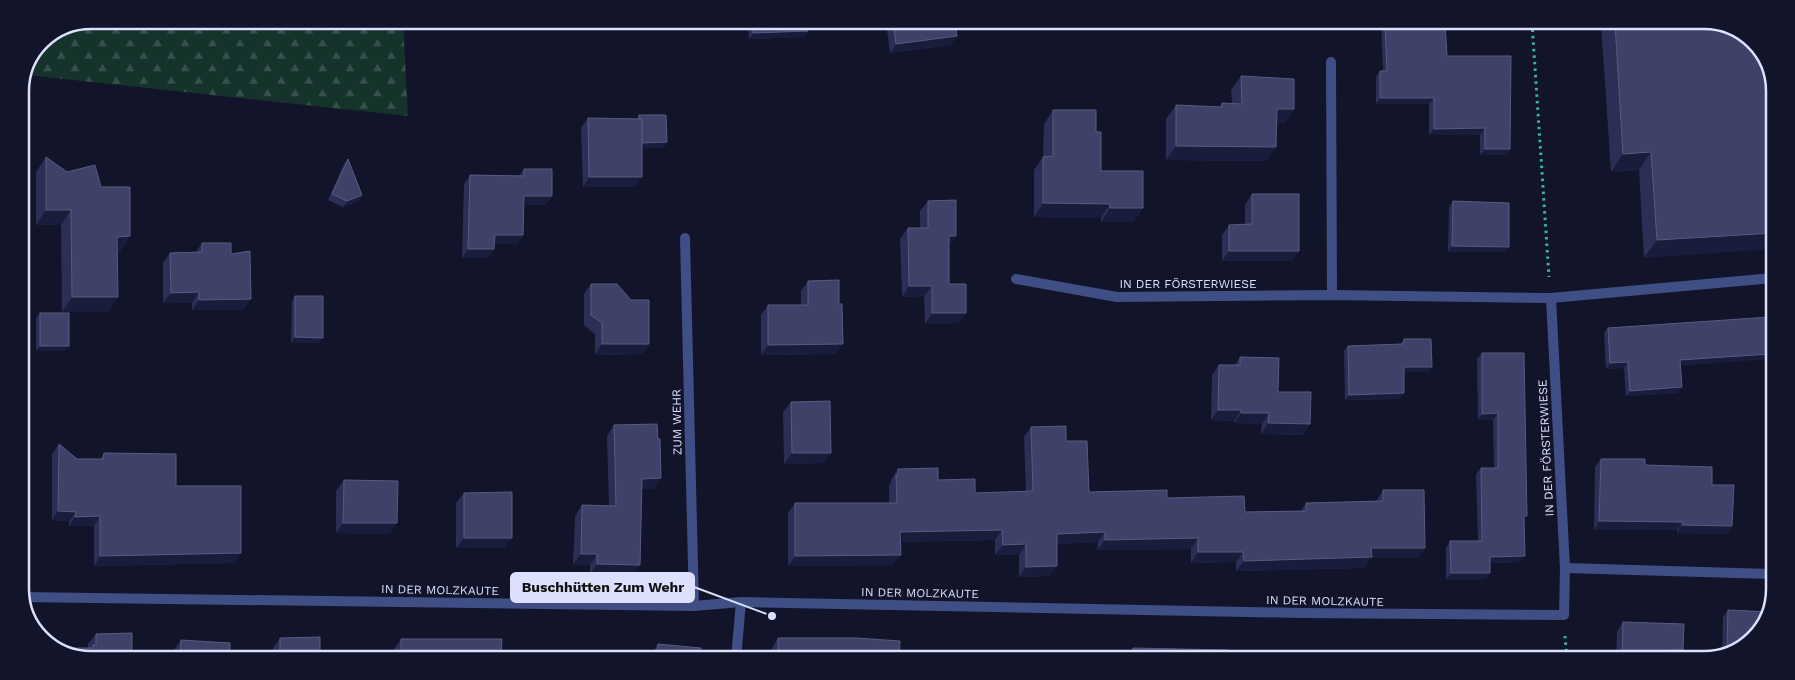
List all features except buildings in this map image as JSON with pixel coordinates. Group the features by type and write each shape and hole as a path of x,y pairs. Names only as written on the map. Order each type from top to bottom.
{"street":[{"path":"1331,62 1332,295"},
{"name":"ZUM WEHR","path":"685,238 694,606"},
{"name":"IN DER FÖRSTERWIESE","path":"1016,279 1117,298 1332,295 1551,298 1766,279"},
{"name":"IN DER FÖRSTERWIESE","path":"1551,298 1565,568"},
{"path":"1565,568 1766,574"},
{"name":"IN DER MOLZKAUTE","path":"30,597 694,606 741,602 1303,613 1564,615 1565,568"},
{"path":"737,651 741,602"}],"path":[{"path":"1532,29 1551,298"}],"green space":[{"path":"403,29 408,116 31,75 39,56 47,47 67,33 79,30"}],"place":[{"name":"Buschhütten Zum Wehr","path":"772,616"}]}
